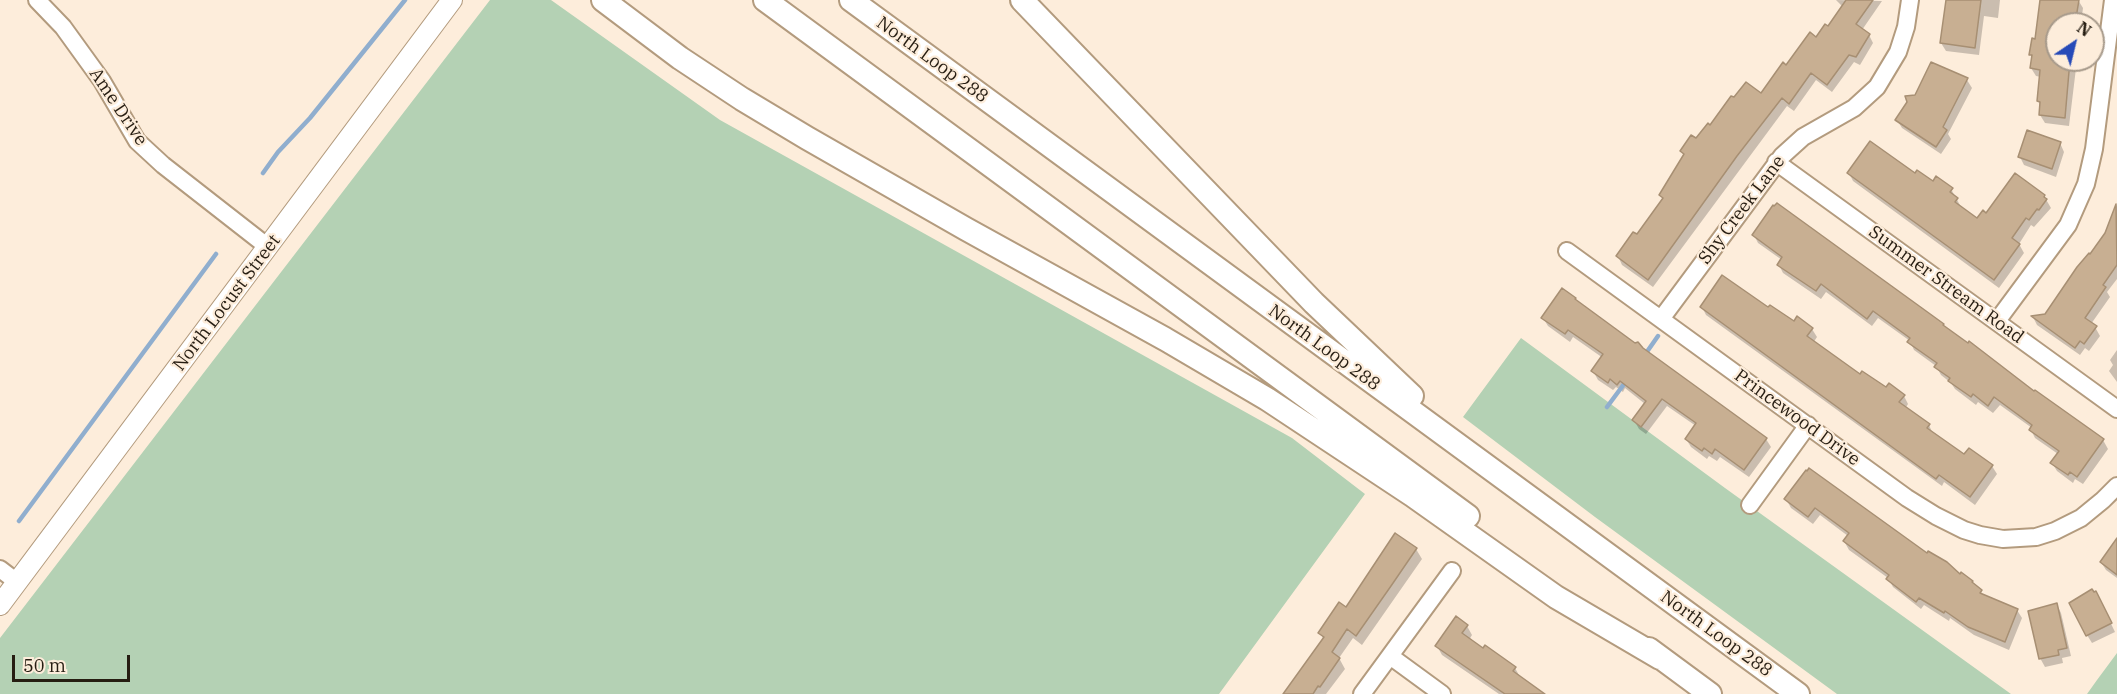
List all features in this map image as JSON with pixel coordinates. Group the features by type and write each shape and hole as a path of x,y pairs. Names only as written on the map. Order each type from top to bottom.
{"highway":[{"path":"603,0 680,58 807,138 1268,399 1412,495 1556,597 1660,658"},
{"path":"765,0 1710,694"},
{"name":"North Loop 288","path":"851,0 1797,694"},
{"path":"1022,0 1354,343 1462,441 1541,507"}],"main road":[{"name":"North Locust Street","path":"0,605 452,0"}],"street":[{"name":"Ame Drive","path":"37,0 63,27 90,64 137,141 163,165 268,247"},
{"name":"Shy Creek Lane","path":"1660,319 1776,162 1797,141 1854,108 1876,87 1898,52 1906,27 1910,0"},
{"path":"1997,321 2068,225 2084,192 2094,148 2113,0"},
{"name":"Summer Stream Road","path":"1776,162 2117,409"},
{"name":"Princewood Drive","path":"1566,251 1907,498 1949,523 1980,535 2003,538 2026,538 2046,534 2080,518 2117,486"},
{"path":"1750,506 1808,425"},
{"path":"0,569 17,582"},
{"path":"1362,694 1452,572"},
{"path":"1390,656 1442,694"}],"green space":[{"path":"490,0 551,0 720,120 1292,438 1365,494 1219,694 0,694 0,638"},
{"path":"1521,338 2011,694 1837,694 1463,417"},
{"path":"2117,653 2117,694 2087,694 2097,680"}],"building":[{"path":"1846,0 1873,0 1856,24 1870,34 1856,57 1849,55 1827,85 1811,73 1789,104 1782,98 1737,156 1648,280 1616,256 1633,232 1637,234 1663,198 1659,195 1684,154 1680,151 1691,135 1696,138 1708,123 1710,125 1731,96 1734,97 1746,82 1761,93 1783,62 1786,65 1810,32 1816,37 1825,24 1828,26"},
{"path":"1946,0 1981,0 1975,48 1940,43"},
{"path":"2040,0 2079,0 2077,12 2045,12 2045,72 2069,72 2065,118 2039,115 2040,102 2037,101 2040,70 2030,68 2032,55 2029,55 2032,38 2035,39"},
{"path":"1931,62 1968,78 1943,127 1947,130 1936,147 1895,120 1907,102 1905,96 1915,95"},
{"path":"2027,130 2061,142 2052,169 2018,157"},
{"path":"1870,141 1915,173 1917,170 1933,181 1936,176 1953,188 1950,192 1958,198 1955,202 1977,218 1983,210 1986,213 2015,173 2045,195 2047,199 2039,210 2037,209 2029,220 2026,218 2012,238 2020,244 1994,280 1847,173"},
{"path":"1777,203 1968,343 1969,341 2034,391 2104,439 2077,477 2070,472 2068,475 2050,463 2059,451 2029,430 2032,425 1994,397 1988,406 1973,394 1971,397 1948,381 1950,378 1934,367 1937,363 1907,342 1910,338 1873,311 1867,319 1821,284 1816,291 1777,265 1782,257 1752,235 1773,205"},
{"path":"2116,204 2117,265 2103,285 2106,287 2085,318 2097,326 2084,344 2080,341 2075,348 2031,316 2045,314 2077,267 2105,233"},
{"path":"1722,275 1768,307 1770,305 1794,321 1797,316 1813,328 1807,336 1860,374 1862,371 1886,387 1889,383 1905,395 1899,402 1930,424 1927,428 1964,454 1969,448 1993,465 1970,497 1939,475 1936,479 1700,307"},
{"path":"1562,288 1767,438 1744,470 1715,449 1712,454 1704,448 1702,451 1685,439 1696,423 1662,399 1641,427 1632,420 1646,401 1620,381 1617,385 1610,379 1608,383 1591,371 1603,354 1568,330 1565,334 1541,318"},
{"path":"1809,468 1927,553 1928,551 1947,562 1960,574 1961,572 1982,590 1980,593 2018,609 2005,642 1968,627 1945,611 1944,613 1919,598 1916,602 1886,579 1889,575 1843,541 1849,533 1815,508 1808,517 1784,499"},
{"path":"1395,533 1417,548 1391,586 1356,636 1347,629 1332,652 1340,658 1313,694 1283,694 1324,637 1318,633 1339,602 1346,607"},
{"path":"2117,538 2117,575 2100,562"},
{"path":"2092,589 2096,591 2112,623 2086,636 2069,603"},
{"path":"2057,603 2067,648 2058,650 2059,655 2039,659 2028,611"},
{"path":"1456,616 1468,625 1462,633 1483,648 1485,645 1516,667 1513,671 1545,694 1505,694 1435,646"}],"waterway":[{"path":"263,173 405,0"},
{"path":"19,521 216,254"},
{"path":"1644,356 1658,336"},
{"path":"1607,407 1627,380"}]}
